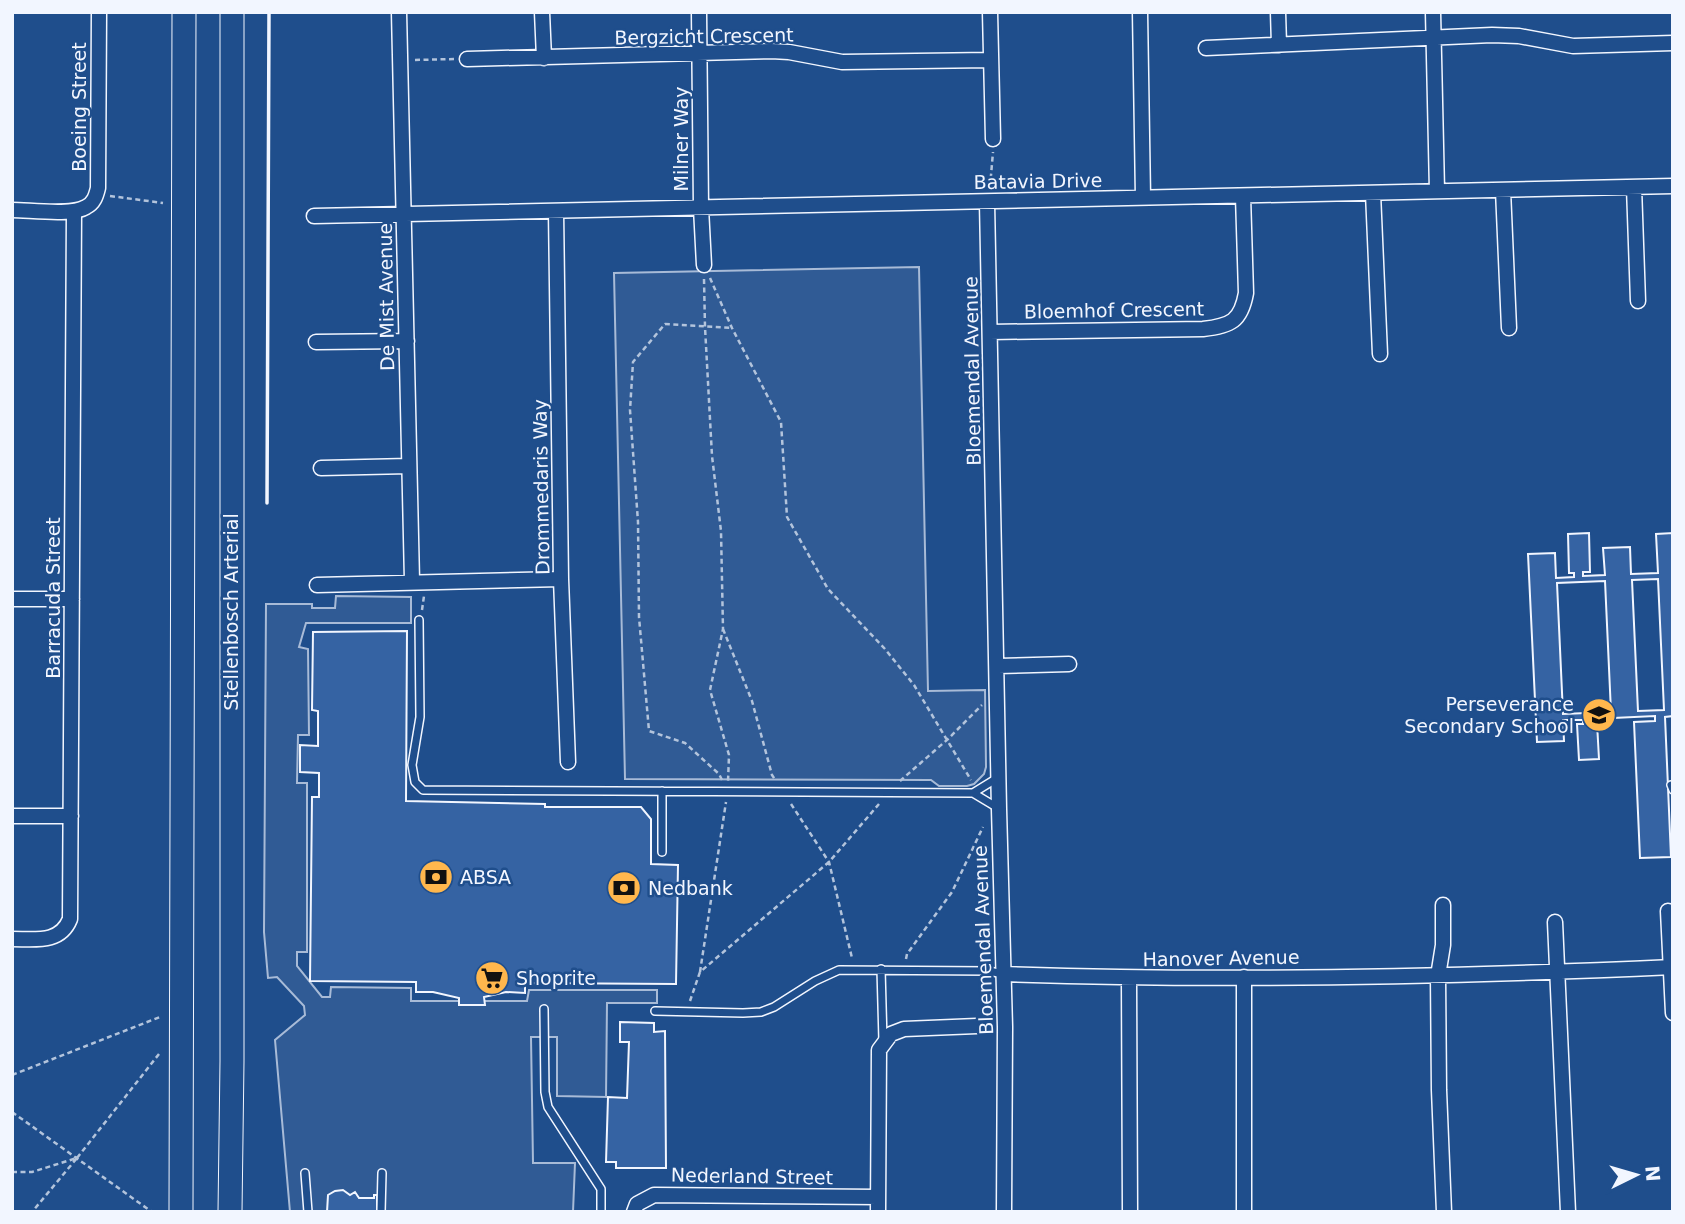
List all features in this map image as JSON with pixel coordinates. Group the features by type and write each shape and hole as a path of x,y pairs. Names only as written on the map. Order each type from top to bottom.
{"main road":[{"path":"181,1212 184,12"},
{"name":"Stellenbosch Arterial","path":"230,1212 232,12"},
{"path":"231,1172 237,1212"}],"street":[{"name":"Boeing Street","path":"74,211 86,208 97,192 99,12"},
{"name":"De Mist Avenue","path":"400,12 409,466 418,581"},
{"path":"542,12 544,58"},
{"name":"Milner Way","path":"699,12 704,265"},
{"path":"990,12 993,139"},
{"path":"1140,12 1143,198"},
{"path":"1278,12 1279,45"},
{"path":"1433,12 1437,191"},
{"path":"1206,48 1434,37 1519,36 1573,46 1673,43"},
{"name":"Bergzicht Crescent","path":"467,59 789,52 842,62 990,60"},
{"name":"Batavia Drive","path":"314,216 1673,186"},
{"path":"1634,187 1638,301"},
{"path":"1503,190 1508,328"},
{"path":"1373,193 1380,354"},
{"name":"Bloemhof Crescent","path":"990,332 1222,327 1235,320 1243,308 1246,293 1243,196"},
{"name":"Bloemendal Avenue","path":"987,202 1004,974 1004,1212"},
{"path":"12,210 74,211"},
{"name":"Barracuda Street","path":"12,939 51,938 63,932 70,919 74,211"},
{"name":"Drommedaris Way","path":"556,211 561,579 568,762"},
{"path":"316,342 407,341"},
{"path":"321,468 409,466"},
{"path":"317,585 561,579"},
{"path":"12,598 72,599"},
{"path":"998,666 1069,663"},
{"path":"12,816 71,816"},
{"path":"1443,905 1443,945 1438,975 1438,1090 1444,1212"},
{"path":"1668,911 1673,1013"},
{"path":"1555,922 1568,1212"},
{"name":"Hanover Avenue","path":"1004,974 1129,979 1558,973 1672,967"},
{"path":"1244,977 1244,1212"},
{"path":"1129,979 1130,1212"},
{"path":"878,1204 877,1053 883,1041 904,1028 977,1027"},
{"name":"Nederland Street","path":"634,1212 637,1204 654,1195 878,1204"}],"lane":[{"path":"419,620 420,717 412,765 415,782 423,790 973,793 999,808"},
{"path":"973,793 999,776"},
{"path":"662,852 663,791"},
{"path":"655,1011 761,1012 839,970 989,971 1004,974"},
{"path":"881,970 883,1041"},
{"path":"544,1009 545,1092 548,1107 601,1189 601,1212"},
{"path":"381,1212 382,1172"},
{"path":"305,1173 308,1212"}],"path":[{"path":"400,60 467,59"},
{"path":"987,202 994,165 993,139"},
{"path":"97,192 118,199 165,202"},
{"path":"686,1012 700,972 728,792 729,755 710,690 723,629 721,531 712,456 704,265"},
{"path":"704,265 732,328 781,422 787,517 828,589 885,649 914,685 972,782 973,793"},
{"path":"728,792 719,774 685,743 649,731 639,617 638,522 630,410 633,362 664,324 732,328"},
{"path":"418,581 424,599 419,620"},
{"path":"700,972 829,862 888,792 948,739 985,701 998,701"},
{"path":"903,970 907,954 952,892 985,824 986,800"},
{"path":"12,1075 160,1017"},
{"path":"32,1212 159,1054"},
{"path":"12,1112 152,1212"},
{"path":"12,1171 32,1172 77,1158"}],"shaded area":[{"path":"919,267 928,691 985,690 984,774 974,784 967,786 939,786 931,780 625,779 614,273"},
{"path":"336,596 411,597 411,623 306,623 299,647 308,649 309,735 298,735 297,783 307,783 307,952 297,952 297,966 322,997 330,997 331,987 411,988 411,1001 527,1001 529,990 657,990 657,1003 607,1003 606,1097 557,1096 557,1037 531,1037 533,1163 575,1163 573,1212 290,1212 275,1040 305,1015 304,1006 277,977 268,978 264,932 266,604 312,604 312,608 335,608"}],"building":[{"path":"1589,533 1590,572 1583,572 1583,576 1605,575 1603,548 1630,547 1631,574 1658,573 1656,534 1673,533 1673,716 1665,717 1671,857 1640,858 1634,722 1655,721 1655,716 1592,719 1592,723 1597,723 1599,759 1579,760 1577,724 1583,724 1583,720 1563,720 1564,741 1537,742 1528,554 1555,553 1556,578 1574,577 1574,573 1569,573 1568,534","holes":["1658,579 1664,710 1638,711 1632,580","1605,581 1611,712 1563,714 1557,583"]},
{"path":"407,631 406,801 545,804 545,807 641,807 651,819 651,864 678,865 676,984 525,983 525,993 506,992 484,997 485,1005 459,1005 459,998 433,992 416,992 416,982 310,981 312,797 319,797 319,773 300,772 300,745 318,746 318,711 312,710 313,632"},
{"path":"620,1022 654,1023 654,1032 665,1031 666,1168 616,1168 616,1162 606,1162 608,1097 627,1098 629,1042 620,1042"},
{"path":"343,1190 350,1195 355,1192 359,1198 374,1198 374,1195 377,1195 377,1212 327,1212 328,1195"}],"wall":[{"path":"267,503 269,12"}],"place":[{"name":"Perseverance Secondary School","path":"1599,715"},
{"name":"ABSA","path":"436,877"},
{"name":"Nedbank","path":"624,888"},
{"name":"Shoprite","path":"492,978"}]}
